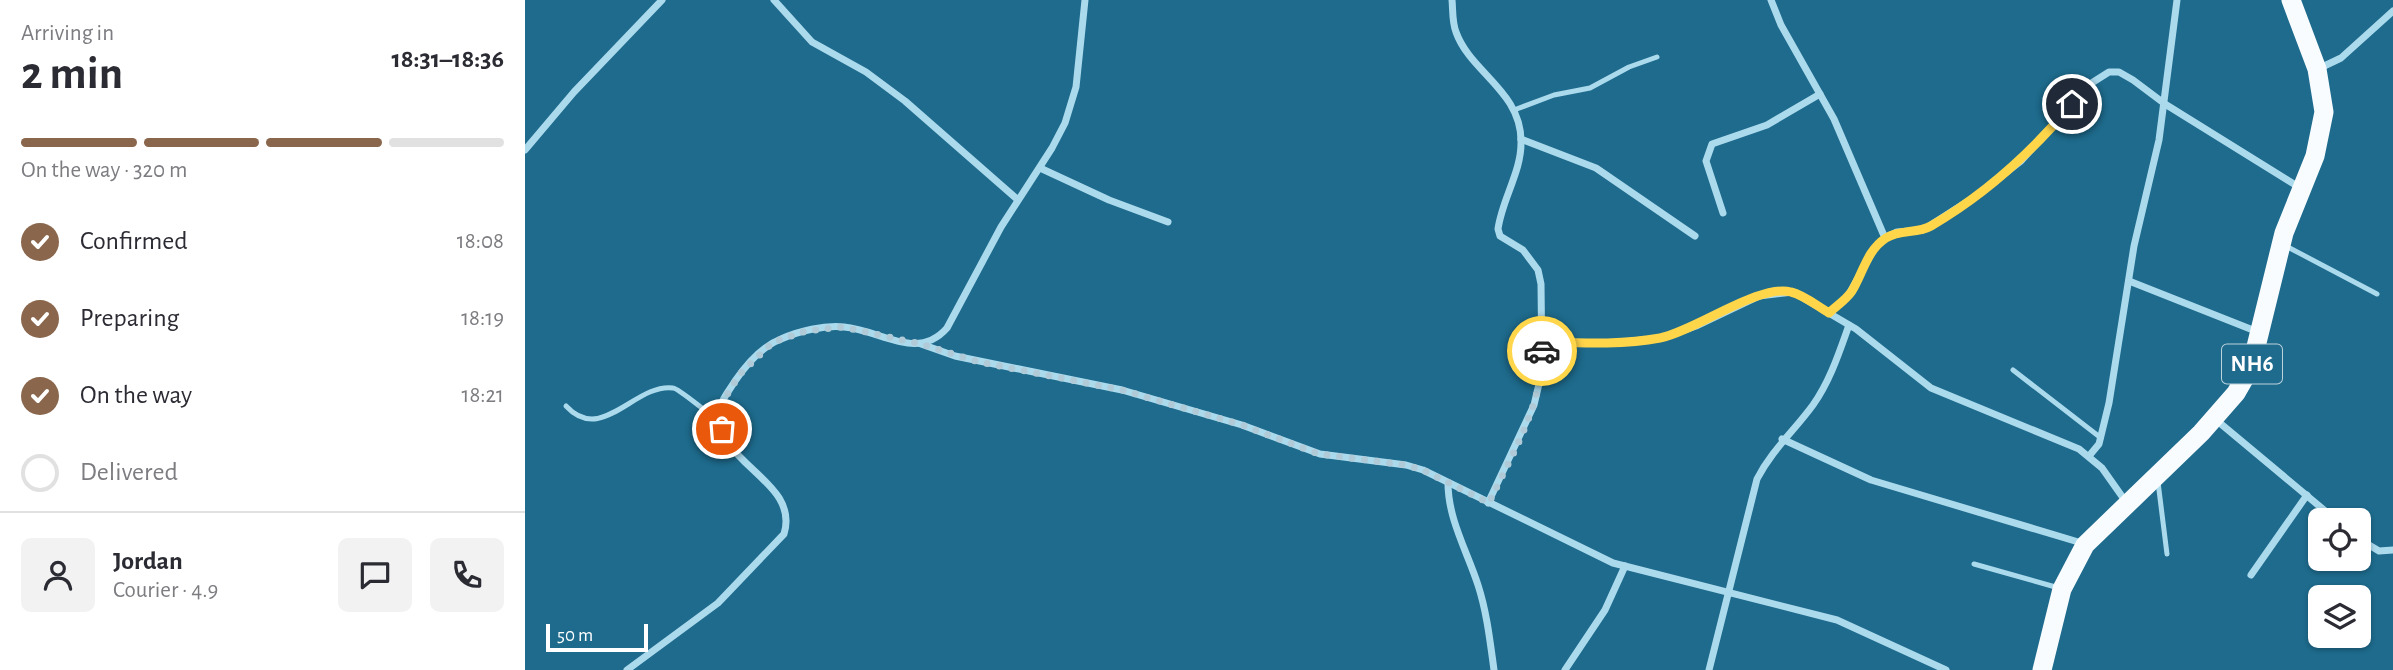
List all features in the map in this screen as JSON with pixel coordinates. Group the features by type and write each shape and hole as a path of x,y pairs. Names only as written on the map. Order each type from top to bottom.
{"highway":[{"name":"NH6","path":"2042,670 2062,589 2085,545 2214,419 2236,393 2251,367 2281,243 2315,156 2322,123 2323,94 2318,69 2291,0"}],"street":[{"path":"525,150 574,92 661,0"},
{"path":"774,0 812,42 866,72 905,101 1017,199"},
{"path":"1452,0 1453,22 1460,40 1514,110 1521,139 1520,153 1498,229 1500,236 1523,250 1538,270 1541,284 1541,381 1534,405 1489,503"},
{"path":"1771,0 1781,25 1834,118 1885,238"},
{"path":"2089,456 2101,438 2165,104 2177,0"},
{"path":"921,344 932,342 947,328 1017,199 1040,168 1070,107 1076,87 1088,1"},
{"path":"2318,69 2341,58 2393,11"},
{"path":"1829,313 1848,296 1874,249 1885,238 1897,232 1923,230 1973,198 2021,161 2100,75 2119,72 2165,104 2302,189"},
{"path":"1723,214 1710,176 1708,149 1720,140 1767,125 1820,94"},
{"path":"1521,139 1596,168 1695,236"},
{"path":"1040,168 1109,200 1168,222"},
{"path":"2129,281 2168,299 2204,309 2261,334"},
{"path":"1542,342 1614,343 1663,338 1696,326 1759,296 1793,292 1849,325 1931,387 2079,449 2089,456 2127,503"},
{"path":"1709,670 1756,479 1782,439 1814,404 1832,372 1849,325"},
{"path":"627,670 718,603 784,534 788,522 786,510 779,497 729,445 720,422 723,401 740,374 773,342 786,337 843,327 921,344 979,362 1122,390 1242,425 1319,454 1406,465 1593,555 1625,566 1837,620 1946,670"},
{"path":"2214,419 2322,508"},
{"path":"1782,439 1871,480 2085,545"},
{"path":"1448,483 1448,502 1478,586 1488,624 1494,670"},
{"path":"2251,575 2307,495"},
{"path":"2371,546 2379,551 2393,550"},
{"path":"1565,670 1605,610 1625,566"}],"lane":[{"path":"1514,110 1554,94 1590,88 1629,67 1657,57"},
{"path":"2281,243 2377,294"},
{"path":"2013,370 2101,438"},
{"path":"566,406 579,418 595,420 658,390 673,387 679,389 700,410 720,422"},
{"path":"2158,476 2167,554"},
{"path":"1974,564 2062,589"}],"way so far":[{"path":"722,429 719,414 723,401 740,374 773,342 806,331 843,327 900,342 921,344 979,362 1122,390 1167,402 1242,425 1319,454 1406,465 1423,470 1489,503 1534,405 1541,381 1542,351"}],"route":[{"path":"1542,351 1542,342 1614,343 1663,338 1696,326 1759,296 1787,291 1829,313 1848,296 1874,249 1885,238 1897,232 1923,230 1973,198 2021,161 2072,104"}]}
